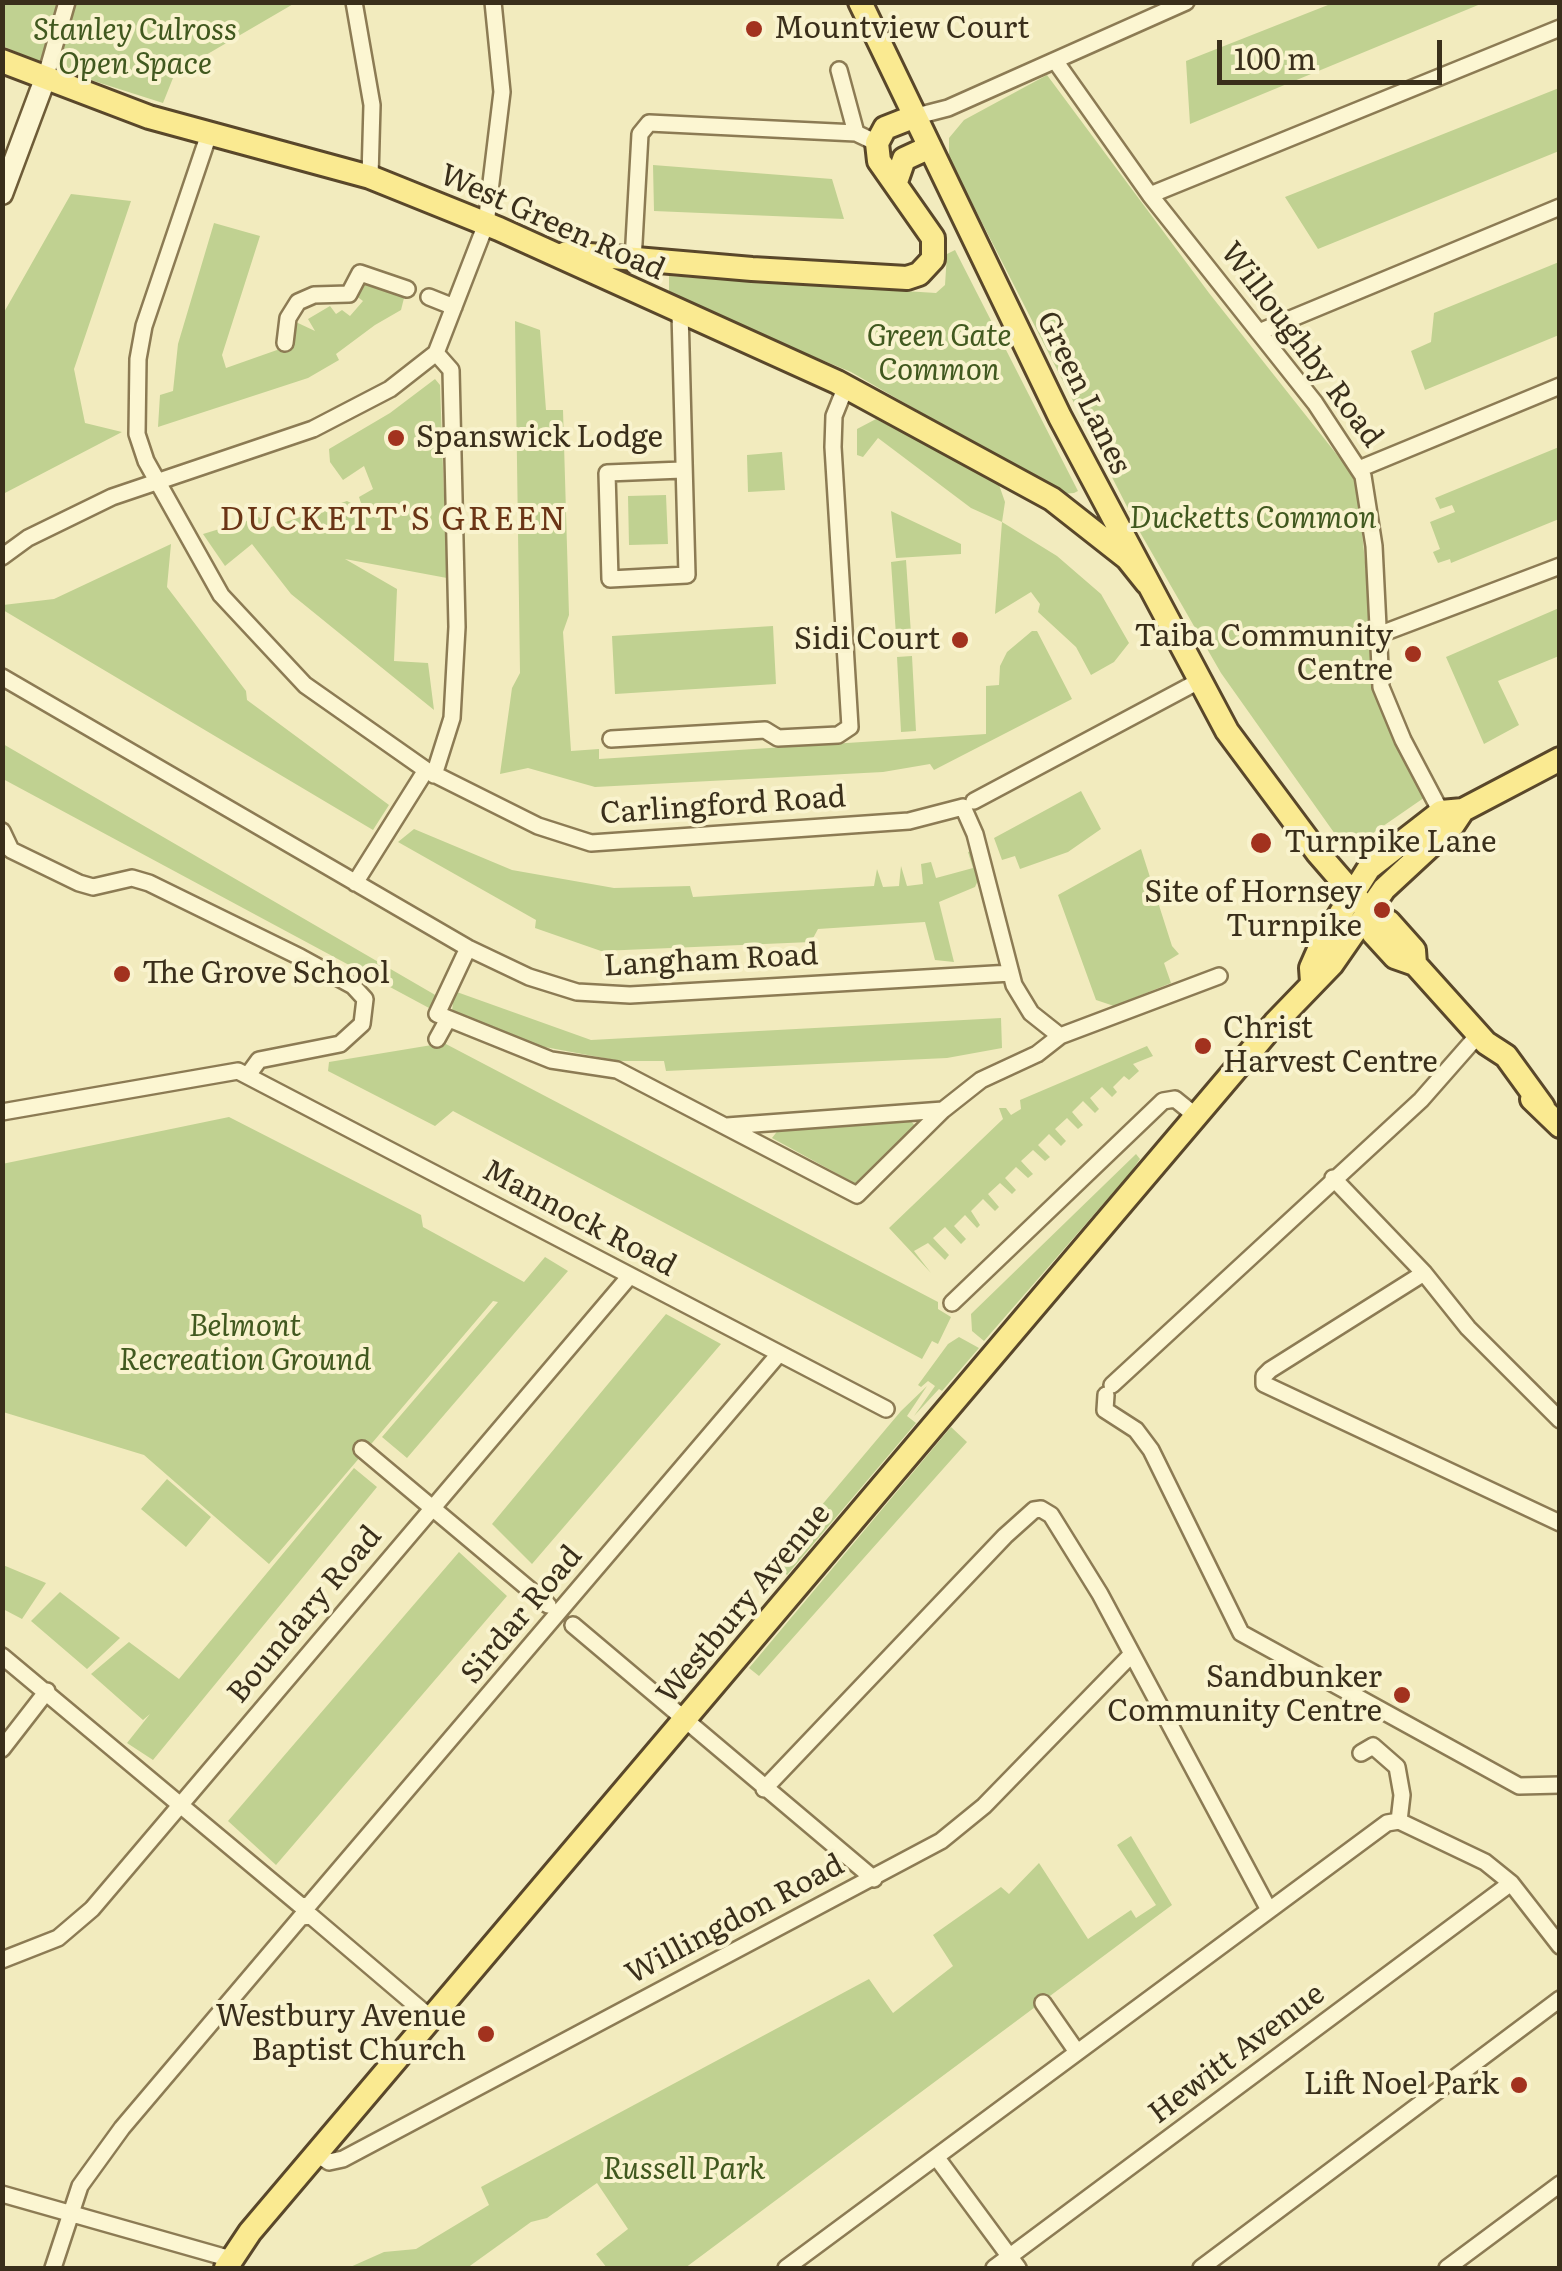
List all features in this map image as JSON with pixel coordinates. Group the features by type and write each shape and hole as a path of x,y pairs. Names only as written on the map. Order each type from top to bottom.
{"main road":[{"name":"Green Lanes","path":"860,2 1099,494 1199,681 1252,770 1369,912 1389,922 1414,950 1415,964 1483,1038 1490,1056 1560,1126"},
{"name":"West Green Road","path":"2,62 209,134 370,177 546,250 846,386 1052,499 1127,558 1147,583"},
{"path":"2,194 46,80"},
{"path":"546,250 633,261 907,278 928,267 934,259 932,238 867,138 914,117"},
{"path":"896,182 904,158 930,147"},
{"path":"624,288 617,274 633,261"},
{"path":"1052,499 1099,494"},
{"path":"1351,891 1369,868 1452,811 1558,764"},
{"path":"1369,912 1394,878 1453,825 1452,811"},
{"name":"Westbury Avenue","path":"1312,982 1316,954 1351,891"},
{"name":"Westbury Avenue","path":"228,2264 1196,1116 1338,957 1369,912"}],"street":[{"path":"354,2 372,104 370,177"},
{"path":"2,557 69,517 314,429 390,389 436,353 486,224 502,92 493,2"},
{"path":"914,117 948,108 1186,2"},
{"path":"46,80 65,3"},
{"path":"1150,196 1560,28"},
{"name":"Willoughby Road","path":"1056,62 1150,196 1260,332 1366,481 1384,695 1452,811"},
{"path":"633,261 640,134 649,123 867,138 839,70"},
{"path":"930,147 930,129 948,108"},
{"name":"Carlingford Road","path":"209,134 144,326 138,359 138,434 158,483 221,596 304,685 430,772 555,833 602,843 909,821 968,804 1199,681"},
{"path":"1260,332 1560,207"},
{"path":"285,343 288,318 295,305 314,295 349,294 360,273 406,289"},
{"path":"428,297 454,307"},
{"path":"680,312 687,575 610,579 607,473 682,470"},
{"path":"354,884 430,772 452,718 457,627 450,370 436,353"},
{"path":"610,738 765,730 778,738 838,735 850,727 833,447 834,416 846,386"},
{"path":"1359,468 1560,386"},
{"path":"1378,635 1560,566"},
{"name":"Langham Road","path":"2,677 354,884 468,948 529,977 603,995 1010,973"},
{"path":"968,804 1010,973 1031,1014 1060,1036"},
{"path":"2,830 11,850 79,883 93,887 132,878 149,883 353,986 366,1006 362,1024 340,1044 259,1060 248,1075 221,1070 2,1112"},
{"path":"468,948 437,1014 551,1060 616,1070 848,1192 864,1191 942,1110 982,1080 1037,1054 1060,1036 1219,976"},
{"path":"438,1038 448,1019"},
{"path":"1483,1038 1109,1390 1106,1410 1136,1430 1151,1450 1241,1633 1519,1786 1560,1785"},
{"name":"Mannock Road","path":"248,1075 886,1409"},
{"path":"952,1303 1164,1101 1175,1098 1196,1116"},
{"path":"727,1126 942,1110"},
{"path":"1334,1178 1424,1273 1468,1328 1560,1420"},
{"path":"1424,1273 1270,1370 1264,1384 1560,1523"},
{"name":"Boundary Road","path":"2,1960 58,1938 92,1909 629,1277"},
{"name":"Sirdar Road","path":"53,2268 80,2186 122,2128 778,1355"},
{"path":"362,1449 548,1605"},
{"path":"764,1788 1005,1536 1034,1510 1042,1508 1071,1545 1270,1910"},
{"path":"572,1625 874,1878"},
{"name":"Willingdon Road","path":"317,2154 327,2162 340,2161 941,1841 984,1806 1132,1654"},
{"path":"2,1656 432,2018"},
{"path":"2,1749 47,1692"},
{"path":"1361,1753 1373,1746 1397,1767 1402,1794 1399,1821"},
{"path":"786,2268 1386,1823 1399,1821 1485,1862 1511,1883 1560,1946"},
{"name":"Hewitt Avenue","path":"994,2268 1014,2263 1511,1883"},
{"path":"1201,2268 1560,1999"},
{"path":"1043,2003 1077,2052"},
{"path":"938,2158 1014,2263"},
{"path":"1447,2268 1560,2184"},
{"path":"2,2194 228,2264"}],"green space":[{"name":"Stanley Culross Open Space","path":"3,3 295,3 175,73 163,103 50,67 3,46"},
{"path":"1333,3 1483,3 1190,124 1186,61"},
{"name":"Ducketts Common","path":"1047,75 1209,293 1357,480 1378,696 1398,750 1428,795 1347,851 1221,673 1141,534 949,158 949,138 964,120"},
{"path":"1559,88 1559,151 1318,249 1285,197"},
{"path":"653,165 832,179 844,219 654,211"},
{"path":"71,194 131,201 74,369 85,423 122,432 3,494 3,314"},
{"path":"214,223 260,236 222,355 226,368 294,344 291,326 298,323 315,331 308,319 330,306 336,314 342,310 350,316 363,301 355,295 361,279 405,294 401,310 336,354 339,360 308,378 158,427 160,395 173,391 178,344"},
{"name":"Green Gate Common","path":"955,250 1078,491 1074,493 1062,494 851,372 669,297 669,276 936,293 945,285 947,254"},
{"path":"1559,262 1559,335 1425,390 1411,351 1431,342 1434,313"},
{"path":"515,321 540,330 546,410 563,410 569,615 563,632 571,751 599,749 599,759 986,734 986,686 999,685 1000,666 1007,652 1032,631 1037,631 1072,699 934,770 930,764 883,772 595,787 528,768 500,774 512,688 520,673"},
{"path":"435,379 440,385 447,578 345,559 397,589 394,661 428,663 434,710 291,594 252,544 225,566 203,534 259,517 271,527 347,501 363,509 359,497 373,489 364,466 343,480 330,462 329,449 390,413"},
{"path":"876,419 998,482 1005,502 1002,522 971,508 878,438 863,457 857,455 857,429"},
{"path":"1559,447 1559,519 1451,563 1450,559 1438,563 1433,552 1440,549 1430,522 1455,512 1452,505 1440,509 1435,498"},
{"path":"782,452 785,490 748,492 747,455"},
{"path":"666,495 668,544 629,545 628,496"},
{"path":"891,511 961,544 961,554 896,558"},
{"path":"1002,522 1057,556 1101,594 1129,643 1114,662 1091,675 1076,647 1038,612 1040,604 1031,592 995,614"},
{"path":"171,544 167,587 246,691 247,700 389,805 373,830 3,610 3,605 54,599"},
{"path":"906,560 911,634 896,635 891,562"},
{"path":"1559,608 1559,656 1498,681 1519,725 1484,744 1446,657"},
{"path":"773,626 776,684 615,694 612,636"},
{"path":"912,656 916,731 901,732 897,657"},
{"path":"2,744 437,996 429,1008 3,779"},
{"path":"1081,791 1101,829 1068,852 1020,869 1015,856 1002,860 994,838"},
{"path":"414,829 512,870 614,888 690,886 693,897 874,886 877,869 883,887 899,886 901,866 907,886 923,884 921,864 931,862 936,878 973,868 968,852 972,851 979,878 975,887 939,902 954,962 935,960 925,922 818,929 811,942 601,951 535,928 536,920 398,842"},
{"path":"1141,849 1172,946 1179,954 1164,963 1171,983 1114,1006 1096,1000 1058,895"},
{"path":"454,991 591,1040 1001,1018 1002,1048 947,1058 666,1071 664,1061 620,1061 523,1043 452,1012"},
{"path":"444,1043 938,1302 938,1309 951,1317 938,1344 932,1341 922,1359 453,1111 435,1126 328,1071 329,1062"},
{"path":"1147,1046 1153,1056 1133,1064 1139,1071 1129,1080 1124,1076 1113,1087 1117,1092 1112,1097 1102,1087 1090,1098 1099,1109 1095,1113 1083,1101 1072,1112 1083,1125 1078,1129 1067,1118 1055,1129 1066,1141 1061,1146 1049,1134 1038,1145 1050,1157 1045,1161 1033,1150 1021,1161 1033,1174 1028,1178 1016,1167 1005,1178 1016,1190 1012,1194 1000,1183 988,1194 999,1207 995,1211 983,1199 971,1211 980,1225 977,1228 965,1215 954,1226 966,1239 961,1244 945,1227 933,1238 949,1255 945,1260 928,1243 914,1251 931,1273 889,1228 1003,1119 999,1108 1006,1108 1011,1115 1021,1109 1020,1100"},
{"name":"Belmont Recreation Ground","path":"229,1117 421,1215 423,1227 524,1282 545,1257 568,1271 407,1458 382,1437 498,1302 493,1301 269,1564 144,1455 3,1412 2,1164"},
{"path":"911,1121 916,1127 856,1184 772,1138 779,1129"},
{"path":"1136,1154 1140,1159 1130,1173 984,1341 972,1331 971,1314"},
{"path":"666,1314 721,1344 532,1564 492,1524"},
{"path":"959,1337 979,1348 914,1416 935,1386 928,1381 918,1385 948,1344"},
{"path":"927,1386 907,1416 916,1423 787,1575 773,1563 901,1411"},
{"path":"951,1427 967,1442 759,1676 749,1668"},
{"path":"354,1468 377,1487 153,1760 127,1743 150,1714 143,1720 91,1674 129,1642 179,1679"},
{"path":"167,1479 211,1517 186,1547 141,1509"},
{"path":"459,1552 507,1596 276,1865 228,1821"},
{"path":"3,1565 46,1583 22,1619 3,1609"},
{"path":"60,1592 120,1638 87,1669 31,1621"},
{"name":"Russell Park","path":"1131,1836 1172,1905 685,2268 607,2268 596,2254 628,2229 597,2183 547,2218 531,2222 467,2268 348,2268 384,2252 416,2249 489,2205 481,2187 869,1979 893,2013 953,1966 933,1935 1001,1887 1009,1894 1039,1863 1088,1939 1131,1910 1136,1918 1156,1905 1117,1845"}],"place":[{"name":"Mountview Court","path":"754,29"},
{"name":"Spanswick Lodge","path":"396,438"},
{"name":"Sidi Court","path":"960,640"},
{"name":"Taiba Community Centre","path":"1413,654"},
{"name":"Turnpike Lane","path":"1261,843"},
{"name":"Site of Hornsey Turnpike","path":"1382,910"},
{"name":"The Grove School","path":"122,974"},
{"name":"Christ Harvest Centre","path":"1203,1046"},
{"name":"Sandbunker Community Centre","path":"1402,1695"},
{"name":"Westbury Avenue Baptist Church","path":"486,2034"},
{"name":"Lift Noel Park","path":"1519,2085"}],"district":[{"name":"DUCKETT'S GREEN","path":"394,521"}]}
